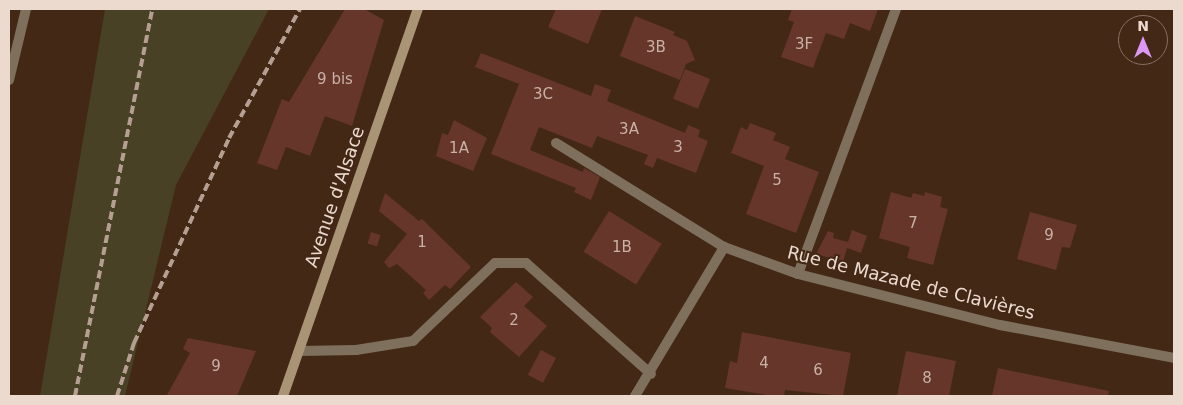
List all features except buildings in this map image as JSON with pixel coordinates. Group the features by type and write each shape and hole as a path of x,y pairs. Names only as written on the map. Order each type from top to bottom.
{"main road":[{"name":"Avenue d'Alsace","path":"283,396 418,9"}],"street":[{"path":"9,80 26,9"},
{"path":"798,274 896,9"},
{"name":"Rue de Mazade de Clavières","path":"556,143 724,246 798,274 1000,325 1174,358"},
{"path":"636,396 651,374 724,246"},
{"path":"299,351 356,350 413,340 495,263 526,263 651,374"}],"shaded area":[{"path":"105,9 269,9 176,185 125,396 40,396"}],"railway":[{"path":"75,396 152,9"},
{"path":"117,396 134,343 229,138 300,9"}]}
